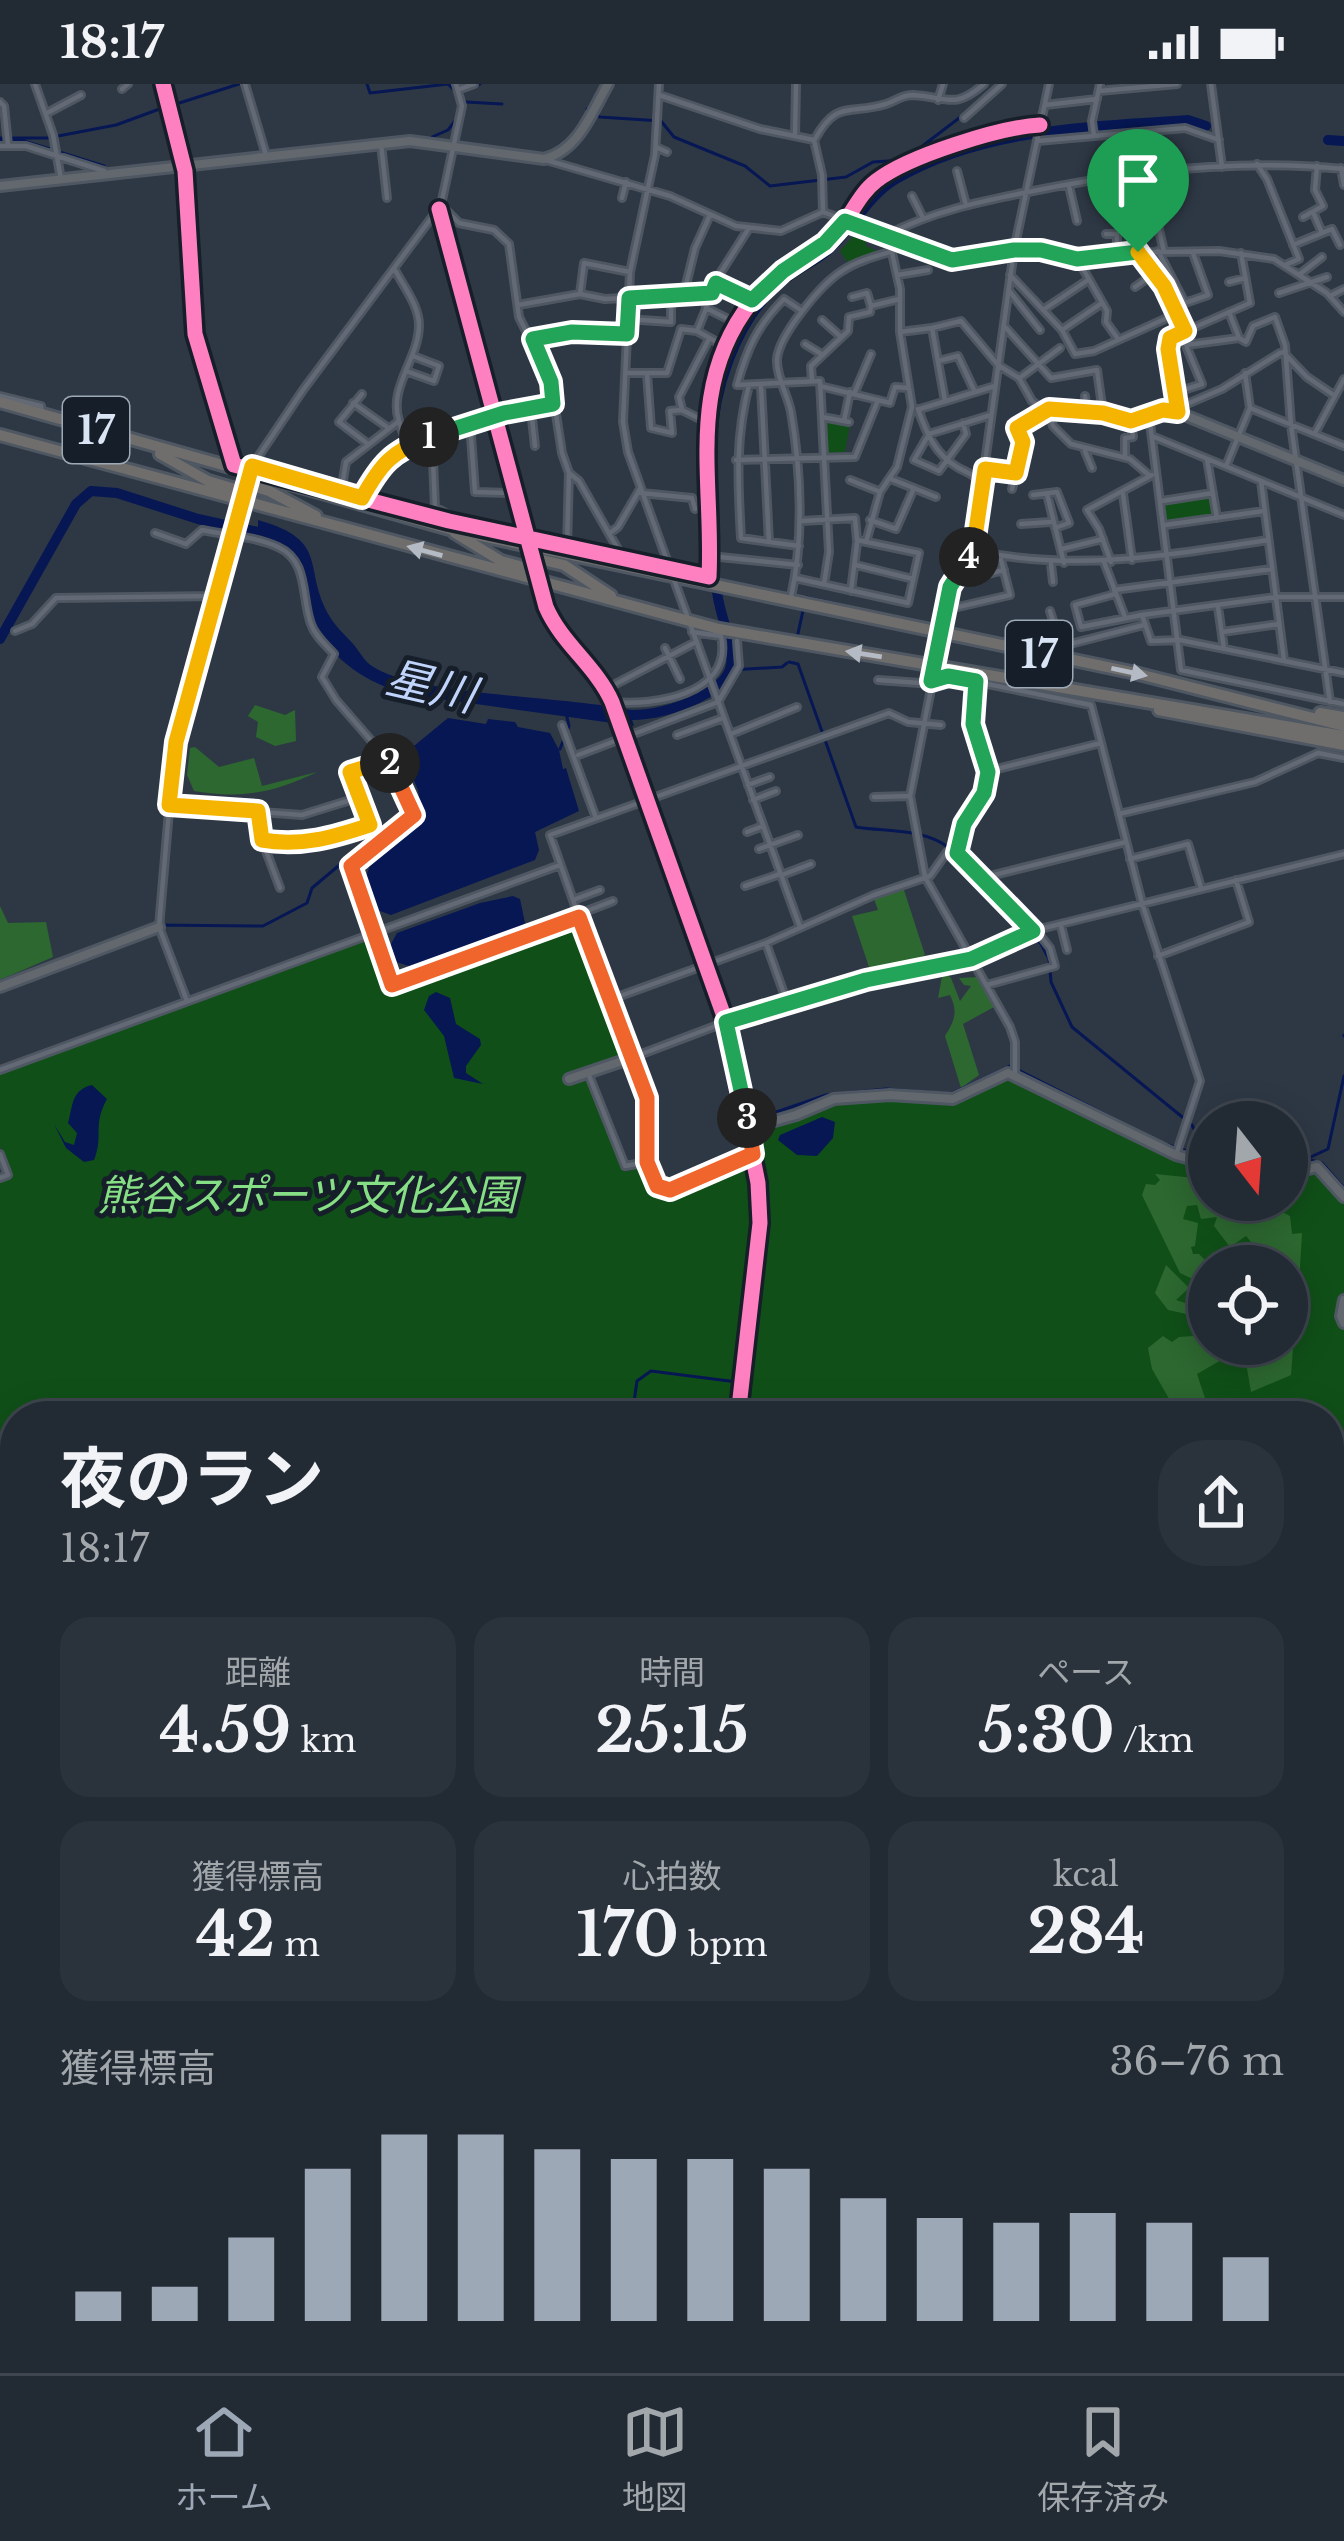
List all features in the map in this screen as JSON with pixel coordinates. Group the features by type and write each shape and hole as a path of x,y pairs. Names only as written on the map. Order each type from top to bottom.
{"highway":[{"name":"17","path":"0,399 136,442 208,481 245,484 340,528 672,574 707,586 1131,672 1344,721"},
{"name":"17","path":"0,435 451,525 640,610 736,637 934,665 1344,746"},
{"path":"451,525 500,561 531,558 564,565 602,593 640,610"},
{"name":"17","path":"1103,697 1344,736"}],"street":[{"path":"35,84 62,179"},
{"path":"164,84 184,165 195,334 234,465 245,484"},
{"path":"245,84 266,155"},
{"path":"187,1001 159,927 176,742 245,484 294,402 440,207 463,106 458,87 474,84"},
{"path":"0,186 410,141 544,159 574,142 608,84"},
{"path":"659,84 656,147 630,272 625,438 800,927"},
{"path":"795,136 796,84"},
{"path":"938,100 943,84"},
{"path":"823,212 814,140 827,118 838,111 885,104 902,96 963,100 984,84"},
{"path":"964,118 1002,84"},
{"path":"1015,1074 1015,1042 925,877 910,796 945,610 952,583 973,551 1014,250 1049,84"},
{"path":"1045,105 1099,91 1177,84"},
{"path":"1211,84 1222,167"},
{"path":"1094,136 1099,91"},
{"path":"46,113 81,95"},
{"path":"658,95 814,140"},
{"path":"0,102 6,143 56,154 105,174"},
{"path":"531,558 567,547 672,574 709,577 706,422 726,346 752,300 783,271 825,243 871,185 896,170 988,134 1040,125"},
{"path":"1037,141 1185,128 1219,140"},
{"path":"1141,132 1142,173 1160,222 1161,252 1185,303 1208,295 1193,251"},
{"path":"381,144 387,198"},
{"path":"656,147 667,152"},
{"path":"544,159 647,188 749,228 781,231 823,212 952,260 1014,250 1041,250 1077,259 1117,252 1241,254 1285,265 1330,296 1344,313"},
{"path":"888,235 966,205 1119,174 1257,164 1317,166 1342,168 1344,184"},
{"path":"1257,164 1299,259 1285,265"},
{"path":"1303,217 1324,206 1315,190 1317,166"},
{"path":"957,171 966,205"},
{"path":"1135,199 1142,173"},
{"path":"1105,176 1105,206 1118,207 1119,174"},
{"path":"622,198 626,182"},
{"path":"1068,183 1076,221"},
{"path":"912,196 924,220"},
{"path":"440,207 459,223 494,230 509,244 519,317 551,382 569,473 567,547"},
{"path":"440,207 531,558 554,624 612,702 726,1022 753,1154 760,1223 740,1401"},
{"path":"1313,212 1322,233"},
{"path":"684,293 695,248 710,215"},
{"path":"898,217 903,227"},
{"path":"1141,226 1139,252 1178,313 1202,384 1177,392"},
{"path":"697,331 716,283 749,228"},
{"path":"1293,244 1333,229 1340,245"},
{"path":"1106,234 1117,234 1117,252"},
{"path":"888,235 915,408 938,452 970,472 982,486"},
{"path":"800,604 795,578 799,546 790,406 776,365 780,347 803,312 840,272 893,251"},
{"path":"1179,409 1170,338 1250,303 1241,254"},
{"path":"1300,274 1322,257"},
{"path":"1077,259 1118,339"},
{"path":"580,294 584,263 630,272"},
{"path":"394,268 419,320 395,398 406,446"},
{"path":"897,275 928,270"},
{"path":"1135,287 1155,274"},
{"path":"1010,275 1062,331 1075,354 1094,351 1178,313"},
{"path":"1280,293 1327,277"},
{"path":"1228,282 1245,278"},
{"path":"1043,310 1088,280"},
{"path":"716,283 752,300"},
{"path":"1330,296 1344,289"},
{"path":"1009,290 1040,330"},
{"path":"812,381 811,366 842,338 849,317 870,312 867,292 852,297"},
{"path":"518,304 580,294 629,298 712,293"},
{"path":"627,319 671,322 671,294"},
{"path":"803,312 784,299 755,331 737,385 820,381 829,553 824,584"},
{"path":"871,306 900,299"},
{"path":"1062,331 1102,303"},
{"path":"706,308 738,324"},
{"path":"1229,312 1239,338"},
{"path":"1186,345 1239,338 1246,342 1253,326 1276,317 1285,345 1291,424 1330,702"},
{"path":"1136,319 1141,329"},
{"path":"822,320 842,338"},
{"path":"901,332 961,321 998,365 1019,378 1053,427 1071,444 1125,458 1154,474"},
{"path":"1004,326 1051,377 1096,370 1103,413"},
{"path":"932,328 945,401"},
{"path":"625,373 667,373 681,329 697,331 726,346"},
{"path":"533,339 572,332 627,334"},
{"path":"682,410 680,397 709,339"},
{"path":"805,344 823,355"},
{"path":"1019,378 1060,348"},
{"path":"1012,489 1023,442 1017,428 1046,411 1103,413 1131,421 1179,409 1282,352"},
{"path":"1282,352 1306,377 1335,396"},
{"path":"822,417 846,421 852,393 871,354"},
{"path":"406,371 434,381 439,366 411,356"},
{"path":"938,361 958,356 975,392"},
{"path":"646,374 651,428 672,433 670,410 682,410 706,422"},
{"path":"1226,466 1250,407 1245,374"},
{"path":"1315,433 1344,379"},
{"path":"761,384 769,542"},
{"path":"749,385 736,460 741,538 799,546"},
{"path":"820,386 890,403 895,387 910,388"},
{"path":"915,408 995,386"},
{"path":"362,394 339,422 368,443"},
{"path":"1084,396 1087,412"},
{"path":"736,460 856,458 878,400"},
{"path":"353,403 388,428"},
{"path":"362,498 380,464 406,446 494,416 553,404"},
{"path":"1250,407 1344,445"},
{"path":"866,542 880,492 891,479 915,408"},
{"path":"531,409 535,446"},
{"path":"1179,409 1344,481"},
{"path":"963,423 966,434 938,471 914,460 929,434 963,423 992,415"},
{"path":"1149,415 1181,670 1344,704"},
{"path":"340,492 346,462 398,421"},
{"path":"1125,458 1131,421"},
{"path":"470,423 475,492 514,493"},
{"path":"245,484 340,492 451,525 449,515 435,507 432,436"},
{"path":"1152,436 1343,515 1344,525"},
{"path":"1097,452 1100,442"},
{"path":"1084,450 1092,468"},
{"path":"1207,459 1217,518"},
{"path":"985,469 1016,473"},
{"path":"569,473 579,482 624,560"},
{"path":"1125,617 1102,539 1087,510 1154,474"},
{"path":"891,479 937,497"},
{"path":"850,480 880,492"},
{"path":"1261,481 1285,660"},
{"path":"870,520 896,529 914,488"},
{"path":"641,491 692,498 695,509"},
{"path":"608,534 618,527 641,491"},
{"path":"1123,491 1132,560"},
{"path":"1021,524 1069,523 1057,492 1033,495"},
{"path":"1162,501 1213,493"},
{"path":"1047,494 1064,563"},
{"path":"1165,526 1264,512"},
{"path":"798,521 855,518 856,566 851,591"},
{"path":"155,533 186,544 202,530 231,534 276,546 295,561 309,620 334,655 322,676 388,760 414,815 351,866 392,985 613,902"},
{"path":"1061,550 1102,539"},
{"path":"973,551 1051,563 1107,562 1268,540"},
{"path":"795,578 908,603 919,554 857,541"},
{"path":"710,556 798,566"},
{"path":"945,610 1010,595 1000,556"},
{"path":"1051,563 1054,582"},
{"path":"856,566 913,578"},
{"path":"1272,568 1114,592 1075,605 1081,627 1276,597 1344,597"},
{"path":"952,583 1004,570"},
{"path":"15,631 32,624 56,598 217,596"},
{"path":"1217,605 1224,649"},
{"path":"1051,611 1061,647"},
{"path":"1142,615 1151,641 1180,640 1344,673"},
{"path":"1222,632 1279,624"},
{"path":"940,632 1051,650 1144,625"},
{"path":"612,702 654,704 689,692 710,678 719,664 723,641 721,636 690,626"},
{"path":"578,755 623,734 718,702 738,670 736,637"},
{"path":"606,689 696,642"},
{"path":"665,648 680,679"},
{"path":"878,680 931,681 948,676 1091,705 1142,903 1200,1082 1177,1151"},
{"path":"609,1000 930,876 953,853 984,793 988,772 973,724 976,681"},
{"path":"729,735 797,707"},
{"path":"753,1154 664,1191 657,1186 647,1162 647,1098 550,835 889,713 908,722 941,725"},
{"path":"677,735 723,718"},
{"path":"562,725 596,818"},
{"path":"988,772 1101,743"},
{"path":"1119,814 1255,782 1318,753 1344,758"},
{"path":"262,840 327,840 370,825 350,772 388,760"},
{"path":"748,785 770,777"},
{"path":"753,800 776,791"},
{"path":"874,797 910,796"},
{"path":"169,805 302,814 360,797"},
{"path":"258,811 262,840 280,889"},
{"path":"747,832 763,826"},
{"path":"759,849 798,835"},
{"path":"983,877 1126,842"},
{"path":"1130,859 1188,844 1201,888"},
{"path":"953,853 983,877 1050,948 1051,967 987,986"},
{"path":"569,1079 788,1002 971,959 1032,932 1344,854"},
{"path":"746,886 811,864"},
{"path":"0,1070 560,865"},
{"path":"1158,956 1249,922 1235,880"},
{"path":"573,900 600,890"},
{"path":"1061,924 1067,950"},
{"path":"0,986 159,927"},
{"path":"766,943 788,1002"},
{"path":"588,1072 625,1166 647,1162"},
{"path":"748,1128 834,1100 890,1094 953,1099 999,1076 1015,1074 1188,1155"},
{"path":"0,1154 8,1175 0,1178"},
{"path":"1308,1169 1317,1167 1344,1197"},
{"path":"1344,1300 1344,1323"}],"green space":[{"path":"858,231 864,233 866,246 877,251 848,263 840,251"},
{"path":"825,419 850,424 845,452 827,453"},
{"path":"1211,495 1214,516 1167,523 1164,501"},
{"path":"255,705 285,715 295,710 296,741 275,746 256,737 258,722 248,716"},
{"path":"190,748 219,767 254,758 262,786 317,772 257,792 194,791 187,775"},
{"path":"903,887 925,955 911,968 872,976 852,916 878,910 874,899"},
{"path":"0,906 8,923 46,922 53,957 0,980"},
{"name":"熊谷スポーツ文化公園","path":"578,920 626,1056 583,1073 625,1172 645,1166 651,1188 658,1193 714,1177 759,1152 754,1130 823,1105 894,1097 953,1101 1009,1077 1188,1161 1188,1221 1308,1221 1308,1174 1318,1171 1344,1202 1344,1289 1337,1325 1344,1326 1344,1401 0,1401 0,1181 11,1176 0,1146 0,1072 370,936 389,988"},
{"path":"943,971 960,1001 971,986 959,978 980,977 994,1007 963,1024 979,1075 961,1088 945,1036 954,1006 950,995 938,998"},
{"path":"1155,1174 1188,1177 1183,1219 1198,1223 1195,1245 1188,1245 1188,1277 1180,1273 1142,1195 1146,1184 1160,1180"},
{"path":"1216,1221 1291,1221 1292,1234 1302,1233 1301,1245 1254,1245 1246,1236 1228,1245 1214,1226"},
{"path":"1166,1265 1188,1287 1176,1300 1185,1303 1188,1297 1188,1314 1168,1310 1155,1293"},
{"path":"1163,1336 1172,1342 1188,1336 1188,1365 1213,1365 1197,1374 1206,1401 1170,1401 1152,1369 1148,1348"},
{"path":"1246,1365 1292,1365 1291,1375 1251,1392"}],"water":[{"path":"258,520 281,528 306,547 330,617 372,666 422,684 629,710 634,726 404,694 365,677 331,650 309,609 301,562 279,544 258,536"},
{"path":"448,718 486,724 488,719 515,722 518,727 550,733 579,811 535,832 539,850 535,860 391,915 377,910 366,878 370,864 423,822 418,790 403,755"},
{"path":"513,896 520,899 525,923 516,929 412,967 396,962 390,946 397,933"},
{"path":"436,992 450,998 456,1024 480,1039 466,1073 483,1084 454,1078 444,1036 424,1010 429,996"},
{"path":"92,1085 107,1099 94,1160 84,1162 66,1148 54,1124 65,1142 74,1145 77,1133 68,1123 72,1105 80,1091"},
{"path":"822,1117 835,1122 833,1138 817,1156 797,1155 778,1140 780,1135"}],"waterway":[{"path":"173,105 239,84"},
{"path":"367,84 370,93 448,84 455,91"},
{"path":"464,91 480,84"},
{"path":"466,102 502,104"},
{"path":"58,136 116,125 165,107"},
{"path":"587,109 600,117 661,121 674,137 745,166 770,186 846,177 873,162 904,160 971,109"},
{"path":"432,137 448,130 458,117"},
{"path":"618,713 646,714 681,706 712,690 730,669 731,646 717,591 713,549 713,424 738,339 775,287 827,251 885,186 930,162 1038,133 1188,120 1206,126"},
{"path":"0,138 48,138"},
{"path":"0,141 21,140 104,166"},
{"path":"1328,140 1344,141"},
{"name":"星川","path":"0,639 76,504 91,491 117,493 198,519 267,534"},
{"path":"806,597 885,615"},
{"path":"797,638 804,606"},
{"path":"789,662 798,664 856,827 915,834 948,847 1041,944 1049,959 1051,982 1072,1027 1188,1122"},
{"path":"729,670 787,663"},
{"path":"560,749 569,726 566,713"},
{"path":"0,981 155,925 263,926 307,903 312,888 422,796"},
{"path":"753,1142 756,1119 826,1095 886,1089 950,1094 1010,1066 1162,1143 1188,1151"},
{"path":"1308,1158 1328,1149 1344,1076"},
{"path":"1310,1160 1322,1163 1344,1188"},
{"path":"634,1401 637,1381 651,1371 737,1382 753,1230 751,1163"}],"cycle path":[{"path":"163,84 185,171 195,334 234,465 449,521 709,577 710,400 731,333 752,301 828,241 870,186 891,171 955,144 1040,125"},
{"path":"439,209 546,607 612,702 726,1022 758,1183 760,1223 740,1401"}],"route":[{"path":"845,221 952,260 1014,250 1041,250 1077,259 1138,252 1175,304 1185,331 1170,338 1168,349 1178,412 1163,410 1131,421 1103,413 1049,409 1017,428 1023,442 1016,473 985,469 973,551 950,587 931,681 948,676 976,681 973,724 988,772 984,793 964,824 957,853 1033,931 971,959 866,980 726,1022 753,1154 670,1190 657,1186 647,1162 647,1098 579,917 392,985 351,866 414,815 388,760 350,772 370,825 327,840 262,840 258,811 169,805 176,742 252,466 362,498 380,464 406,446 504,413 553,404 551,382 533,339 572,332 627,334 629,298 712,293 716,283 752,300 783,271 836,234 845,221"}]}
